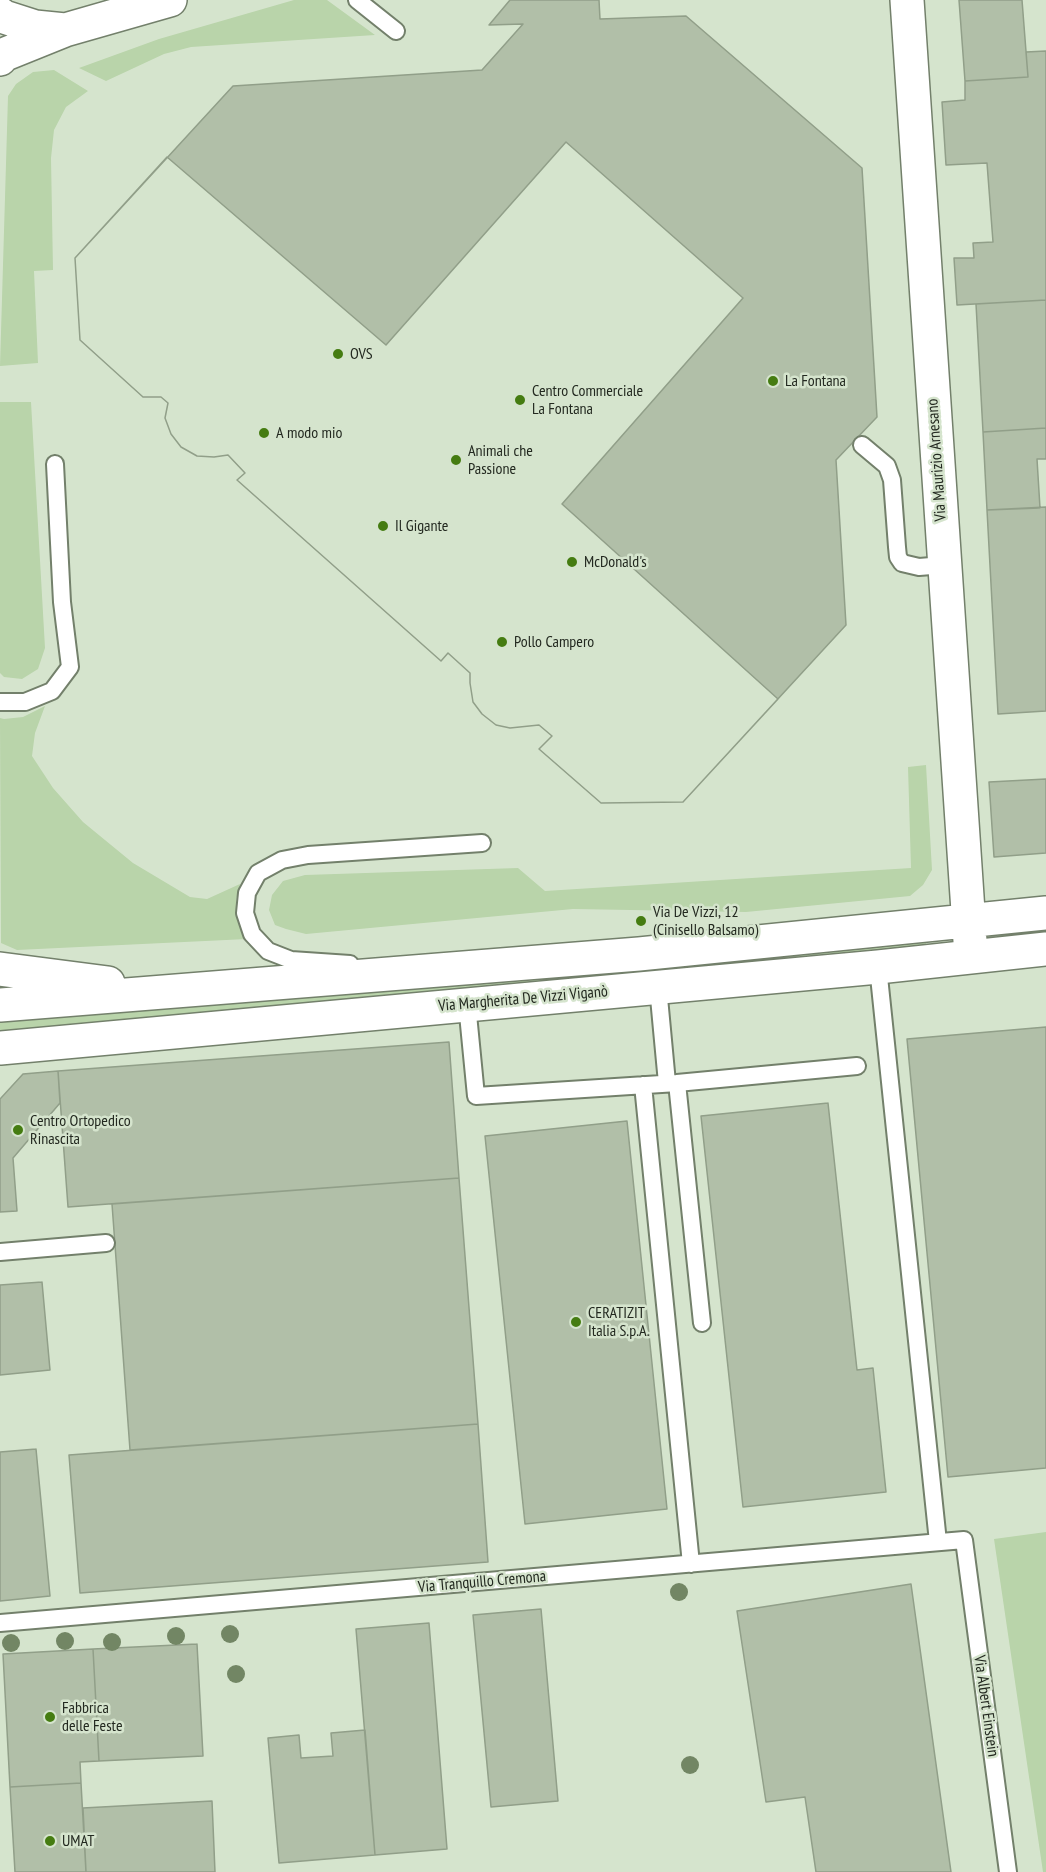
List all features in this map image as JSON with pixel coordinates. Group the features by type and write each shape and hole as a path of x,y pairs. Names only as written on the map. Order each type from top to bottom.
{"street":[{"path":"0,59 3,55 65,30 170,0"},
{"name":"Via Maurizio Arnesano","path":"907,0 971,957"},
{"path":"0,14 35,27 65,30"},
{"path":"0,1005 639,954 1046,913"},
{"name":"Via Margherita De Vizzi Viganò","path":"15,1046 878,967 1046,949"},
{"path":"0,969 172,992"},
{"path":"0,1063 15,1046"}],"lane":[{"path":"357,0 396,31"},
{"path":"862,445 887,466 892,480 898,557 902,563 920,567 944,565"},
{"path":"0,702 25,702 52,691 70,667 62,603 55,464"},
{"path":"443,970 291,960 268,951 252,934 245,913 247,894 258,873 282,860 308,855 482,843"},
{"path":"878,967 938,1542"},
{"path":"658,987 702,1323"},
{"path":"467,1004 476,1096 672,1083 857,1066"},
{"path":"643,1085 691,1564"},
{"path":"0,1252 106,1243"},
{"name":"Via Tranquillo Cremona","path":"0,1623 964,1540"},
{"name":"Via Albert Einstein","path":"964,1540 1008,1872"}],"green space":[{"path":"294,0 327,0 375,35 191,47 164,54 106,81 79,68 159,39"},
{"path":"54,70 88,91 66,107 54,130 51,158 53,270 34,271 38,363 0,366 8,96 16,84 33,72"},
{"path":"0,402 31,402 45,648 38,669 22,679 4,677 0,673"},
{"path":"45,706 35,733 32,756 53,788 83,822 133,863 190,897 207,899 240,884 236,900 237,920 247,939 17,950 1,943 0,718 23,717"},
{"path":"926,765 932,870 923,885 910,896 746,912 573,909 306,934 275,925 269,910 272,895 283,881 305,875 518,868 545,891 911,868 908,767"},
{"path":"926,936 926,949 0,1033 0,1020"},
{"path":"1046,1532 1046,1872 1043,1872 994,1539"}],"building":[{"name":"Centro Commerciale La Fontana","path":"510,0 599,0 600,19 686,16 862,168 877,417 836,460 846,625 683,802 601,803 539,749 552,736 539,725 510,728 496,725 482,714 473,702 470,673 448,653 441,661 237,480 245,473 228,455 197,456 181,447 171,434 165,418 168,403 161,397 143,397 80,340 75,258 233,86 482,70 523,24 489,25"},
{"path":"959,0 1022,0 1028,77 965,81"},
{"path":"1046,51 1046,300 957,305 954,258 974,258 973,243 993,242 987,163 946,165 942,102 965,100 965,81 1028,77 1026,52"},
{"path":"566,142 743,298 562,504 778,699 683,802 601,803 539,749 552,736 539,725 510,728 496,725 482,714 473,702 470,673 448,653 441,661 237,480 245,473 228,455 197,456 181,447 171,434 165,418 168,403 161,397 143,397 80,340 75,258 167,157 386,345"},
{"path":"1046,300 1046,428 983,432 976,304"},
{"path":"1046,428 1046,459 1037,459 1040,508 987,510 983,432"},
{"path":"1046,507 1046,711 998,714 987,510"},
{"path":"1046,779 1046,853 994,857 989,782"},
{"path":"1046,1027 1046,1468 948,1477 907,1039"},
{"path":"449,1042 459,1178 68,1207 58,1071"},
{"name":"Centro Ortopedico Rinascita","path":"58,1071 60,1103 13,1158 17,1211 0,1212 0,1099 23,1074"},
{"path":"828,1103 857,1370 873,1368 886,1492 743,1507 701,1116"},
{"name":"CERATIZIT Italia S.p.A.","path":"627,1121 667,1509 525,1524 485,1136"},
{"path":"459,1178 478,1424 130,1450 112,1204"},
{"path":"42,1282 50,1370 0,1375 0,1285"},
{"path":"478,1424 488,1562 80,1593 69,1455"},
{"path":"36,1449 50,1596 0,1601 0,1452"},
{"path":"911,1584 951,1872 816,1872 805,1797 766,1802 737,1611"},
{"path":"541,1609 558,1801 491,1807 473,1615"},
{"path":"429,1623 447,1849 375,1855 356,1629"},
{"path":"197,1644 203,1756 99,1761 93,1649"},
{"path":"93,1649 99,1761 80,1762 81,1783 10,1787 3,1654"},
{"path":"365,1730 375,1855 279,1863 268,1738 299,1735 301,1758 333,1756 331,1733"},
{"path":"81,1783 86,1872 15,1872 10,1787"},
{"path":"212,1801 215,1872 86,1872 83,1808"}],"place":[{"name":"OVS","path":"338,354"},
{"name":"La Fontana","path":"773,381"},
{"name":"Centro Commerciale La Fontana","path":"520,400"},
{"name":"A modo mio","path":"264,433"},
{"name":"Animali che Passione","path":"456,460"},
{"name":"Il Gigante","path":"383,526"},
{"name":"McDonald's","path":"572,562"},
{"name":"Pollo Campero","path":"502,642"},
{"name":"Via De Vizzi, 12 (Cinisello Balsamo)","path":"641,921"},
{"name":"Centro Ortopedico Rinascita","path":"18,1130"},
{"name":"CERATIZIT Italia S.p.A.","path":"576,1322"},
{"name":"Fabbrica delle Feste","path":"50,1717"},
{"name":"UMAT","path":"50,1841"}]}
